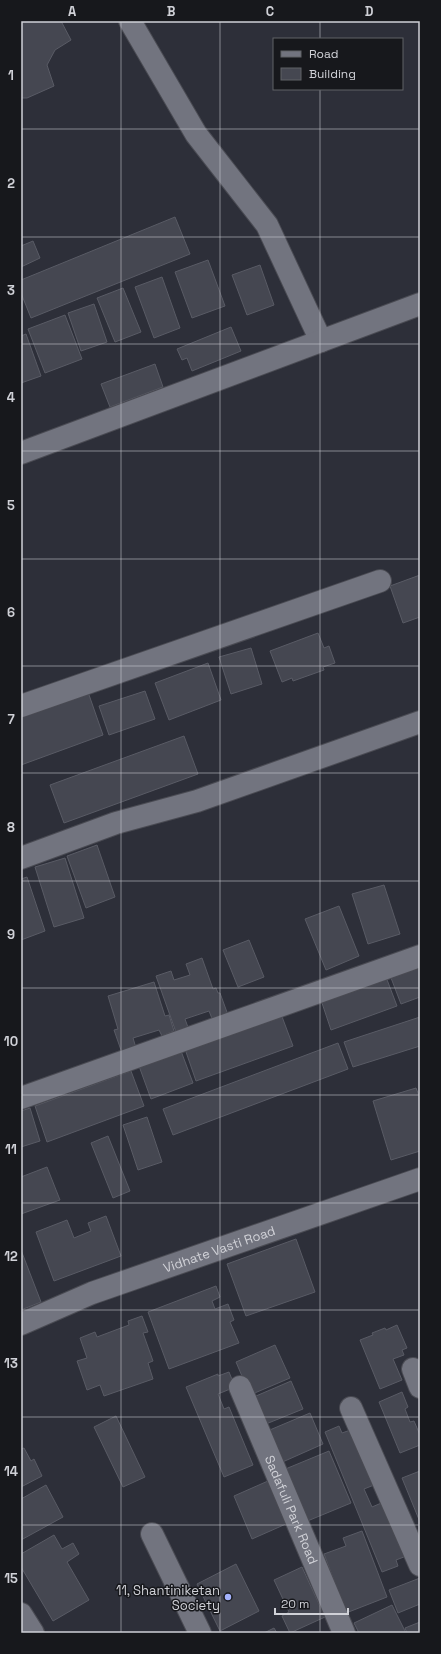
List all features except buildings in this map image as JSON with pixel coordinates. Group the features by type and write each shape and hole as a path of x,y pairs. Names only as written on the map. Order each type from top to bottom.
{"street":[{"path":"130,21 196,134 267,226 321,341"},
{"path":"21,453 420,304"},
{"path":"21,706 380,580"},
{"path":"21,858 116,823 197,801 420,722"},
{"path":"21,1098 420,956"},
{"name":"Vidhate Vasti Road","path":"21,1324 92,1293 420,1179"},
{"name":"Sadafuli Park Road","path":"240,1387 344,1633"},
{"path":"351,1408 420,1565"},
{"path":"152,1534 200,1633"},
{"path":"21,1614 33,1633"}],"place":[{"name":"11, Shantiniketan Society","path":"228,1597"}]}
